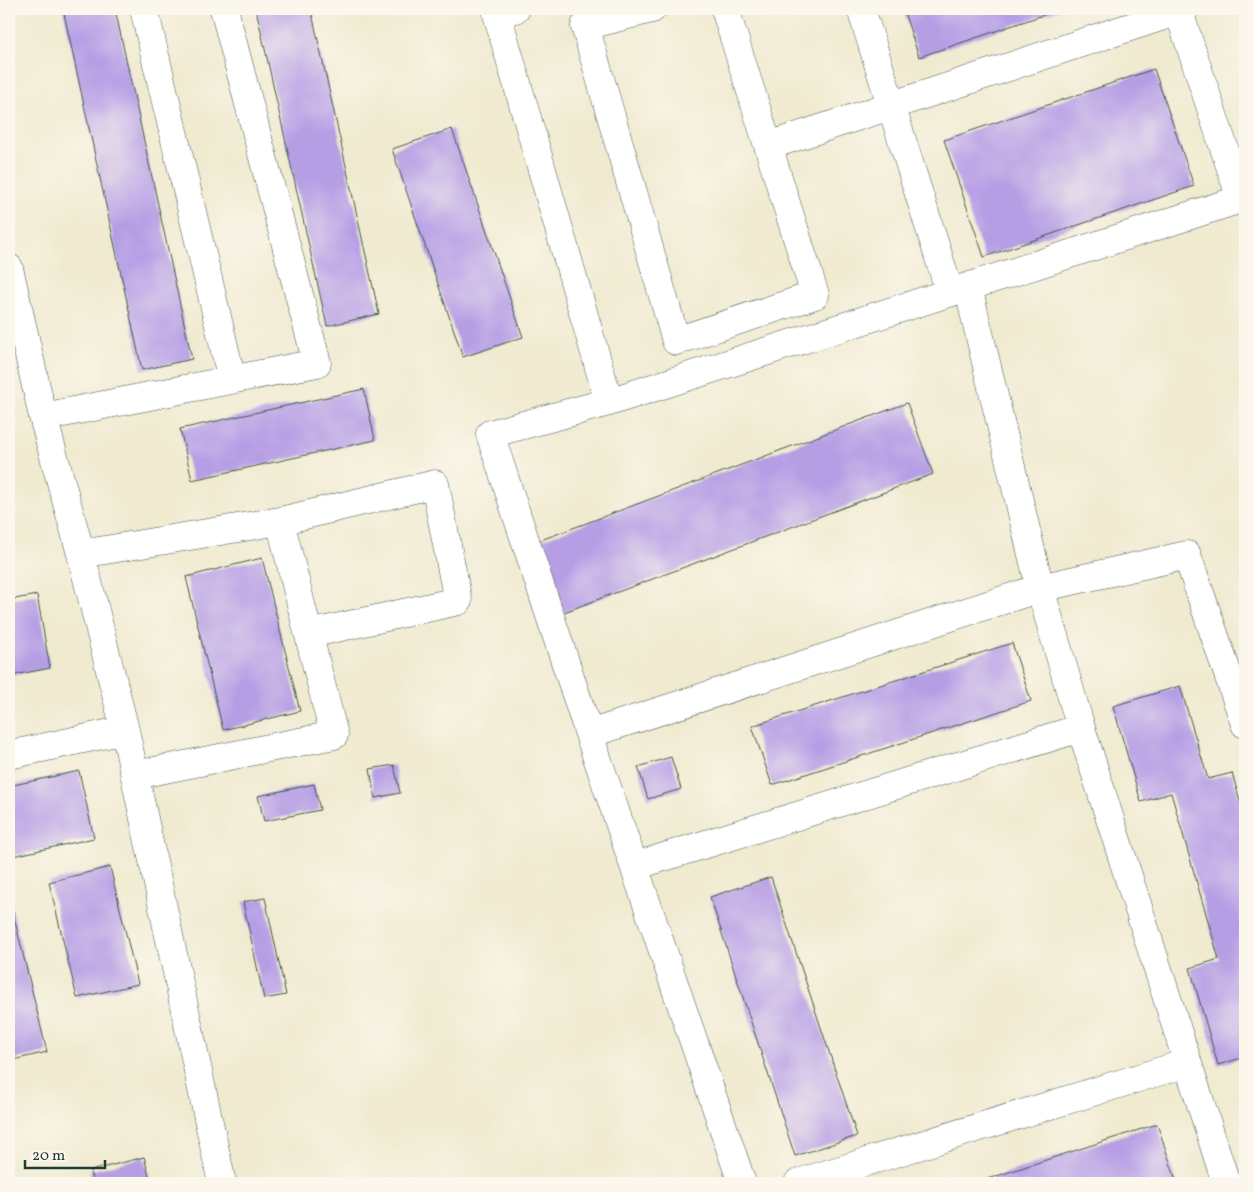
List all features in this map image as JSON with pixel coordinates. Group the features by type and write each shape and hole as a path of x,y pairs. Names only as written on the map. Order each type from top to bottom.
{"lane":[{"path":"144,9 232,380"},
{"path":"43,417 317,363 224,9"},
{"path":"516,9 497,14 609,402"},
{"path":"652,9 585,26 676,341 814,295 725,9"},
{"path":"861,9 892,106 959,290 1040,588 1081,728 1226,1183"},
{"path":"742,1183 589,734 490,434 609,402 1241,200 1180,10 768,146"},
{"path":"9,268 43,417 125,730 222,1183"},
{"path":"80,554 280,521 435,484 458,600 309,634"},
{"path":"135,775 334,735 280,521"},
{"path":"589,734 1040,588 1187,555 1245,724"},
{"path":"635,866 1081,728"},
{"path":"9,755 125,730"},
{"path":"798,1183 1187,1063"}],"building":[{"path":"63,9 115,9 192,359 142,370"},
{"path":"256,9 311,9 379,314 327,326"},
{"path":"903,9 1061,9 919,57"},
{"path":"1154,69 1194,186 984,257 944,140"},
{"path":"452,129 523,337 463,357 392,149"},
{"path":"364,389 375,440 192,480 180,429"},
{"path":"907,403 933,474 559,614 533,543"},
{"path":"262,558 300,711 223,730 186,577"},
{"path":"37,595 50,668 9,676 9,600"},
{"path":"1012,643 1031,701 772,785 752,726"},
{"path":"1180,686 1208,779 1232,773 1245,818 1245,1057 1218,1065 1190,968 1219,959 1171,793 1141,802 1113,706"},
{"path":"671,757 681,789 648,799 638,767"},
{"path":"394,765 400,793 375,798 370,769"},
{"path":"79,771 94,838 9,857 9,786"},
{"path":"314,784 320,810 264,821 258,796"},
{"path":"110,867 138,984 77,998 49,882"},
{"path":"771,877 857,1136 795,1156 710,897"},
{"path":"265,898 286,995 264,999 243,902"},
{"path":"12,909 47,1052 9,1061 9,910"},
{"path":"1157,1124 1177,1183 975,1183"},
{"path":"144,1157 151,1183 93,1183 90,1171"}]}
